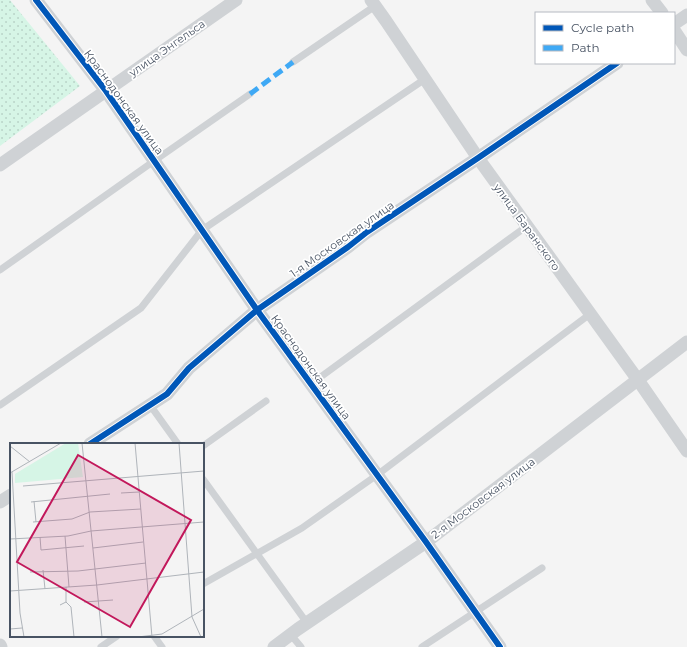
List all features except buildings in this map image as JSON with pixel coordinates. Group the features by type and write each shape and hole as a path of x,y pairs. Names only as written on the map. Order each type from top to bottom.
{"street":[{"name":"Краснодонская улица","path":"36,0 106,91 257,310 426,542 500,647"},
{"name":"улица Энгельса","path":"0,165 236,0"},
{"path":"652,0 661,12"},
{"name":"улица Баранского","path":"373,3 478,158 638,380 687,451"},
{"path":"675,23 687,15"},
{"path":"675,32 687,50"},
{"name":"1-я Московская улица","path":"92,443 167,394 189,368 257,310 348,247 367,232 616,64"},
{"name":"2-я Московская улица","path":"274,647 426,542 687,342"},
{"path":"0,502 10,496"}],"lane":[{"path":"293,62 373,3"},
{"path":"0,404 141,308 202,230 425,79"},
{"path":"0,270 154,160 250,94"},
{"path":"311,384 527,226"},
{"path":"204,583 302,528 377,475 590,314"},
{"path":"204,445 266,401"},
{"path":"150,405 177,443"},
{"path":"204,480 307,624"},
{"path":"422,647 542,568"},
{"path":"290,635 300,647"},
{"path":"101,647 116,637"},
{"path":"155,637 162,647"}],"green space":[{"path":"0,0 10,0 80,86 0,146"}],"marked path":[{"path":"250,94 293,62"}],"cycle path":[{"path":"36,0 106,91 257,310 426,542 500,647"},
{"path":"92,443 167,394 189,368 257,310 348,247 367,232 616,64"}]}
